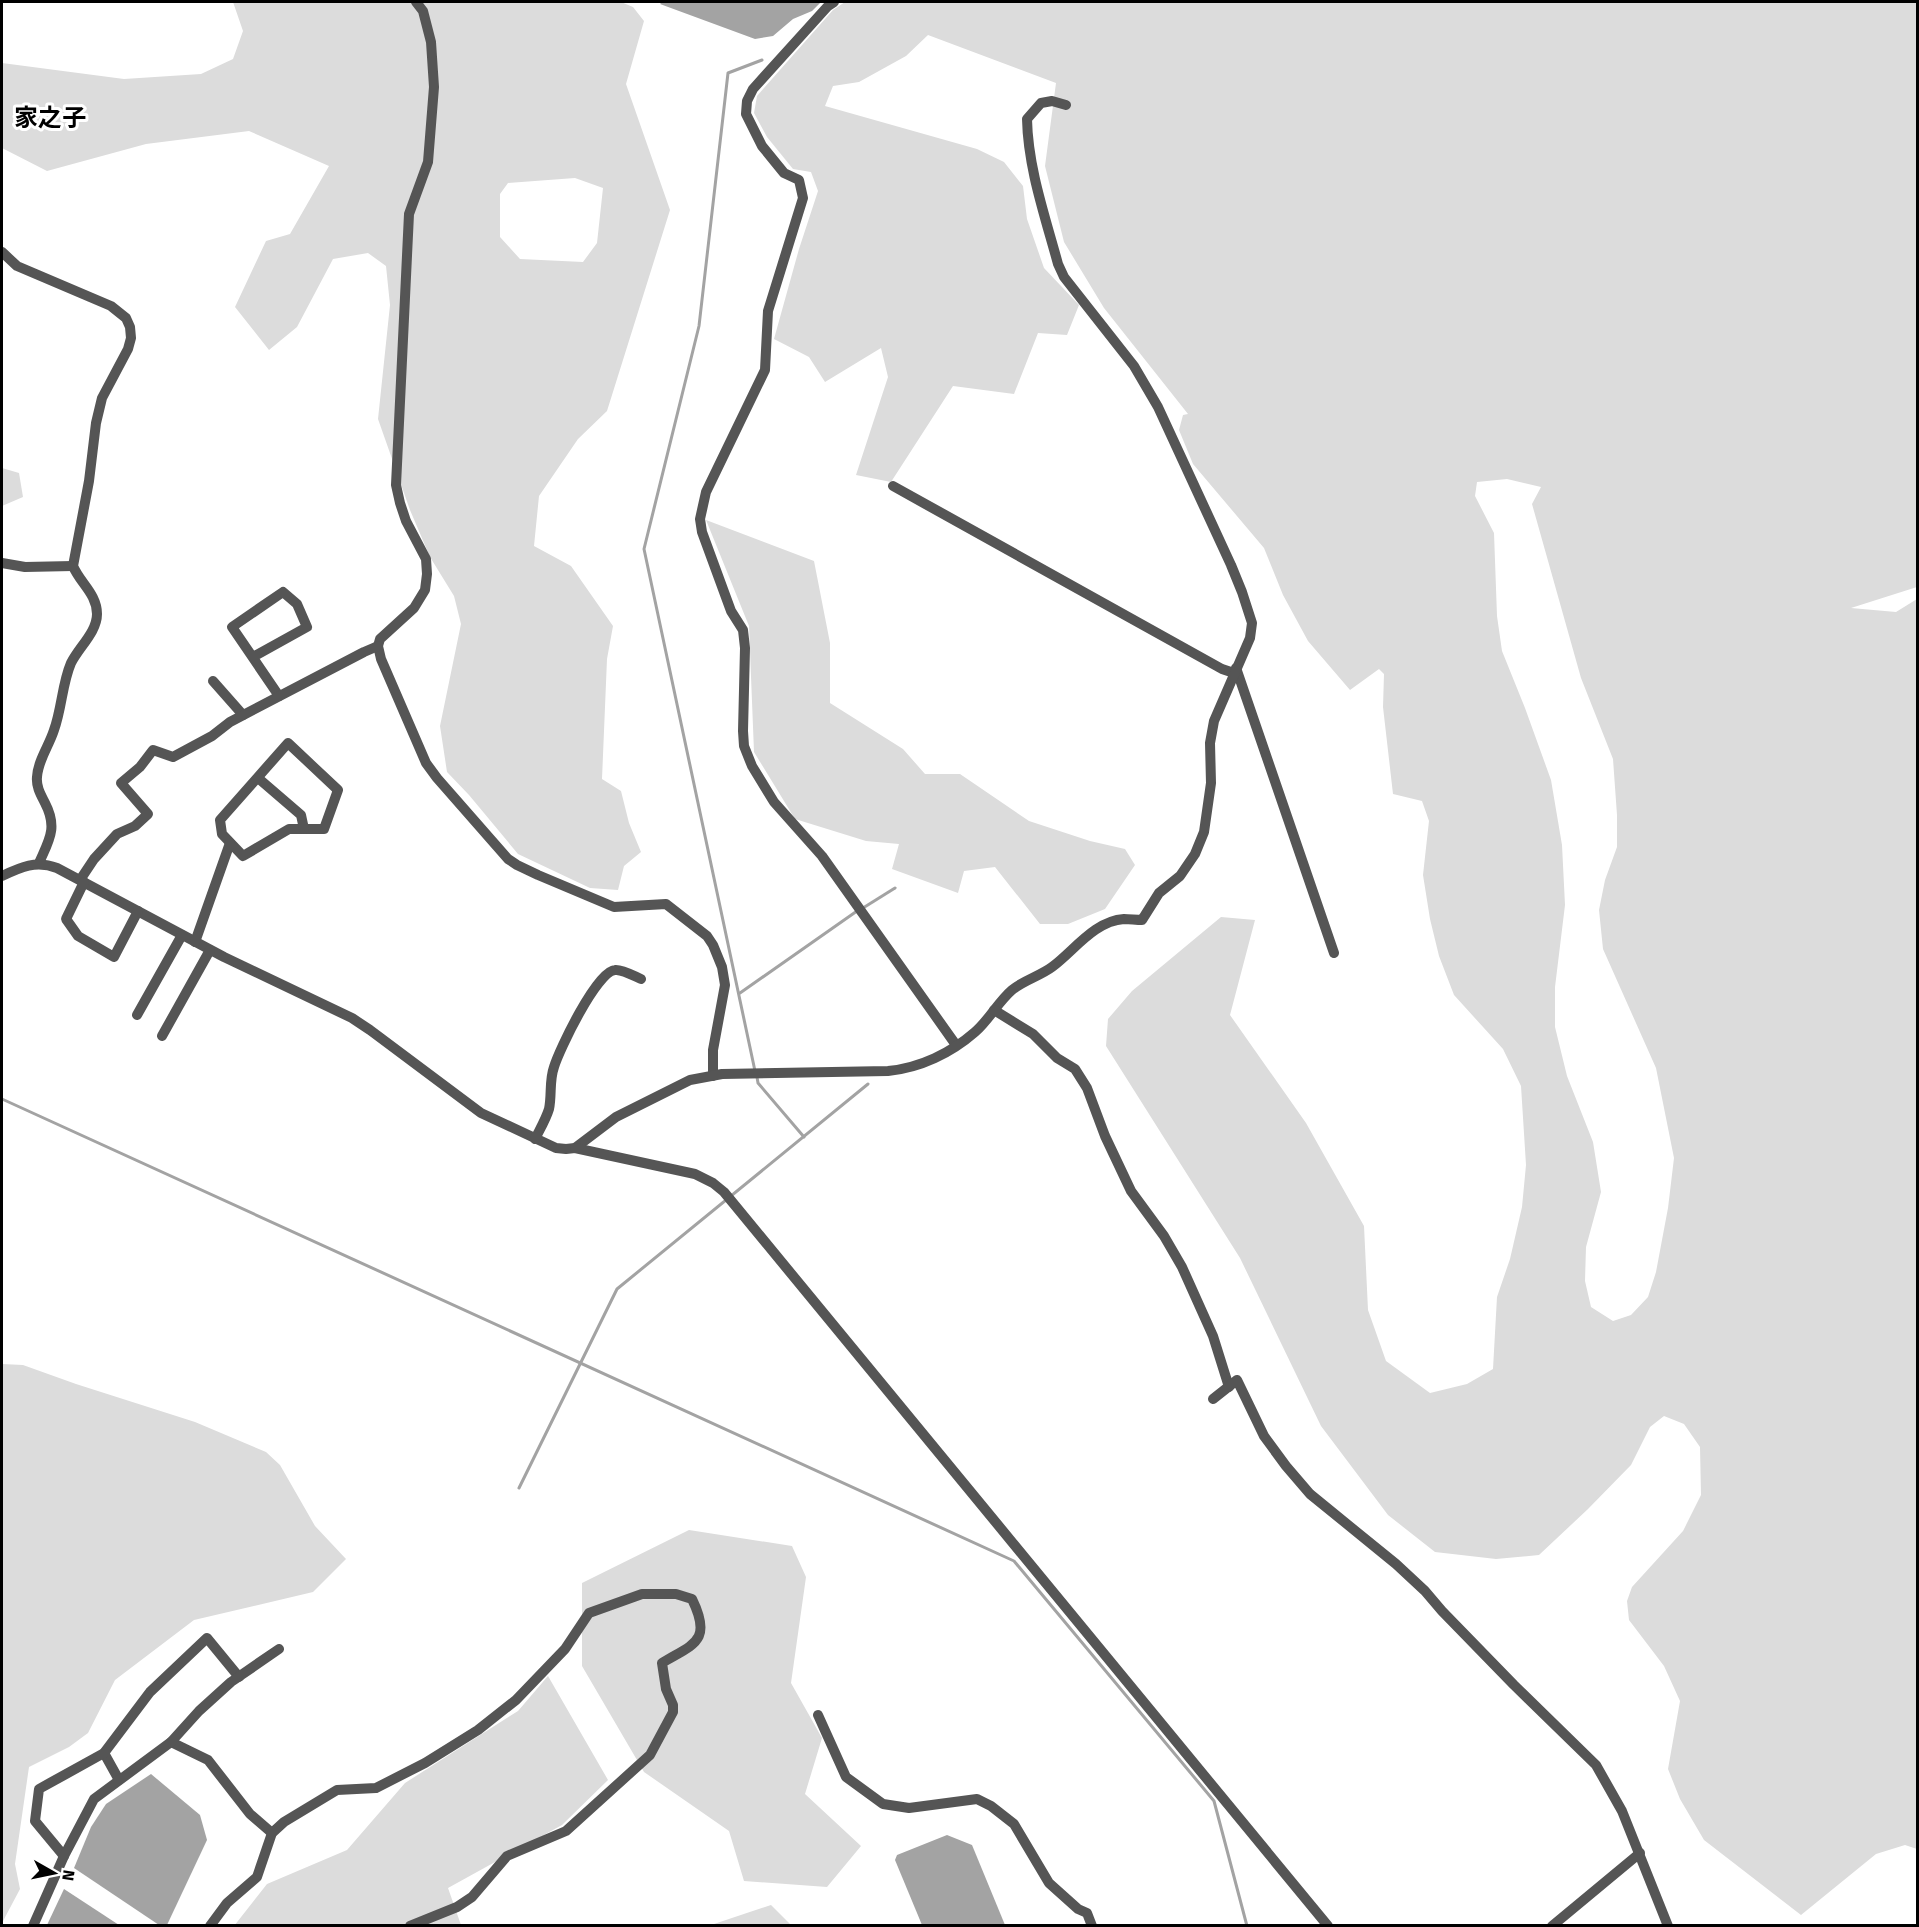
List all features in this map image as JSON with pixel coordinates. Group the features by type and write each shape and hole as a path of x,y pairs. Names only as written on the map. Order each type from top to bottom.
{"street":[{"path":"416,2 423,11 431,42 434,87 428,162 409,214 396,485 406,521 426,559 427,574 425,590 414,608 380,639 378,646 381,659 426,763 508,859 538,875 614,907 666,904 707,936 722,967 725,985 713,1050 713,1076"},
{"path":"834,2 753,89 747,100 746,114 762,146 784,172 799,180 803,198 768,311 765,370 706,492 700,519 702,532 731,611 743,630 745,648 742,731 744,746 752,766 774,802 822,856 956,1045"},
{"path":"574,1148 616,1117 690,1080 713,1076 906,1069 942,1055 975,1032 1011,991 1052,967 1094,930 1110,922 1123,919 1142,920 1159,893 1180,876 1195,854 1204,832 1211,783 1210,743 1214,721 1250,638 1252,622 1231,565 1158,407 1134,366 1064,277 1058,264 1034,174 1028,142 1027,119 1041,103 1052,102 1066,105"},
{"path":"2,252 17,266 111,306 126,318 131,338 128,349 102,398 96,423 89,481 73,566 94,598 97,616 93,629 67,673 54,731 40,760 38,790 53,822 52,834 39,864"},
{"path":"893,486 1222,669 1235,670"},
{"path":"2,562 25,567 73,566"},
{"path":"253,657 307,627 297,604 283,592 232,627 279,696"},
{"path":"138,911 114,957 78,936 66,919 94,859 117,834 135,826 148,814 121,783 140,766 153,750 173,757 212,736 230,722 378,646"},
{"path":"1235,670 1334,953"},
{"path":"213,681 243,715"},
{"path":"288,743 338,790 324,829 304,829 289,829 243,856 222,834 220,820 288,743"},
{"path":"258,778 301,815 304,829"},
{"path":"195,942 230,843"},
{"path":"2,876 24,866 39,864 57,868 210,950 352,1018 481,1113 535,1139 556,1148 574,1148 695,1174 713,1183 724,1192 1328,1926"},
{"path":"137,1015 182,935"},
{"path":"162,1036 210,950"},
{"path":"535,1139 549,1108 553,1069 559,1052 601,979 616,969 641,979"},
{"path":"994,1010 1033,1034 1057,1058 1075,1069 1087,1089 1105,1136 1131,1191 1164,1236 1182,1267 1213,1336 1229,1386"},
{"path":"1213,1399 1237,1380 1264,1436 1310,1494 1396,1564 1425,1591 1514,1685 1596,1765 1622,1811 1668,1926"},
{"path":"210,1926 227,1903 257,1877 272,1833 284,1822 337,1790 376,1788 425,1763 478,1730 516,1700 565,1649 589,1613 642,1594 676,1594 692,1599 698,1610 699,1638 692,1646 662,1663 666,1689 674,1712 650,1755 566,1831 507,1856 472,1897 410,1926"},
{"path":"64,1857 35,1821 39,1789 104,1753 150,1692 207,1638 238,1677"},
{"path":"33,1926 64,1857 94,1799 171,1742 200,1711 238,1677 279,1649"},
{"path":"818,1715 846,1777 883,1804 909,1808 978,1799 992,1806 1014,1824 1049,1883 1078,1910 1087,1913 1092,1926"},
{"path":"171,1742 208,1760 250,1814 272,1833"},
{"path":"104,1753 119,1780"},
{"path":"1552,1926 1640,1853"}],"shaded area":[{"path":"233,2 621,2 633,7 644,21 626,84 670,210 607,411 578,439 539,496 534,546 571,566 613,626 607,659 602,779 621,791 629,823 641,852 624,866 618,890 590,888 518,854 447,772 440,726 461,624 454,596 430,557 410,510 378,419 390,305 386,266 368,253 333,259 297,327 269,350 235,307 266,241 290,234 329,166 249,131 146,144 47,171 2,148 2,63 124,79 201,74 233,59 243,31","holes":["575,178 603,188 597,243 583,262 520,259 500,237 500,194 508,183"]},
{"path":"662,2 821,2 812,11 793,19 773,36 755,39 660,4"},
{"path":"845,2 1917,2 1917,587 1851,608 1896,612 1917,599 1917,1849 1905,1845 1876,1854 1801,1915 1704,1840 1680,1799 1668,1769 1680,1701 1664,1666 1629,1620 1627,1601 1632,1587 1683,1531 1701,1495 1700,1447 1684,1424 1664,1416 1650,1427 1631,1465 1539,1555 1496,1559 1435,1552 1388,1515 1321,1426 1240,1258 1106,1046 1108,1019 1132,991 1221,917 1255,920 1230,1015 1306,1123 1364,1226 1368,1310 1386,1361 1430,1393 1467,1384 1493,1369 1497,1297 1510,1259 1522,1207 1526,1165 1521,1086 1503,1049 1454,995 1439,956 1423,875 1429,821 1422,801 1393,794 1383,707 1384,674 1379,669 1350,690 1308,641 1283,595 1264,548 1193,464 1179,430 1183,415 1188,414 1104,308 1064,242 1045,166 1056,83 928,35 906,56 859,82 833,86 825,106 977,149 1004,162 1023,186 1027,219 1044,268 1079,305 1067,335 1038,333 1014,394 953,386 891,482 856,475 888,377 881,348 825,382 809,357 774,339 818,191 811,172 793,169 767,137 754,113 757,96 833,10","holes":["1507,479 1541,487 1532,504 1581,678 1613,759 1617,847 1605,880 1599,910 1603,949 1656,1068 1674,1158 1668,1208 1656,1272 1648,1297 1631,1315 1613,1321 1591,1307 1585,1281 1586,1247 1601,1192 1593,1142 1567,1076 1555,1027 1555,987 1565,905 1562,845 1551,780 1502,651 1497,616 1494,533 1475,496 1477,482"]},
{"path":"2,468 19,473 23,497 2,506"},
{"path":"706,520 814,561 830,643 830,703 903,749 925,774 960,774 1029,821 1090,841 1125,849 1135,865 1105,909 1068,924 1040,924 995,867 964,871 958,893 892,869 899,844 866,841 795,819 754,752 749,626"},
{"path":"2,1364 23,1365 195,1422 266,1452 280,1465 315,1526 346,1559 313,1592 194,1620 115,1680 88,1733 69,1747 29,1767 15,1864 20,1889 2,1923"},
{"path":"689,1530 792,1546 806,1577 791,1683 822,1738 805,1794 861,1846 827,1887 744,1881 729,1831 644,1772 582,1666 582,1583"},
{"path":"548,1676 608,1780 562,1825 448,1888 461,1925 234,1926 267,1884 347,1850 405,1783 518,1711"},
{"path":"151,1774 200,1815 207,1840 167,1925 159,1925 74,1868 91,1827 106,1804"},
{"path":"947,1835 972,1845 1005,1925 922,1925 895,1860 897,1855"},
{"path":"64,1889 119,1925 47,1925"},
{"path":"771,1905 791,1925 711,1925"}],"waterway":[{"path":"755,1071 644,549 699,326 728,73 762,60"},
{"path":"863,908 895,888"},
{"path":"740,993 857,911"},
{"path":"757,1077 758,1083 804,1137"},
{"path":"519,1488 617,1289 868,1084"},
{"path":"2,1099 1014,1561 1214,1801 1247,1926"}],"district":[{"name":"家之子","path":"50,118"}]}
